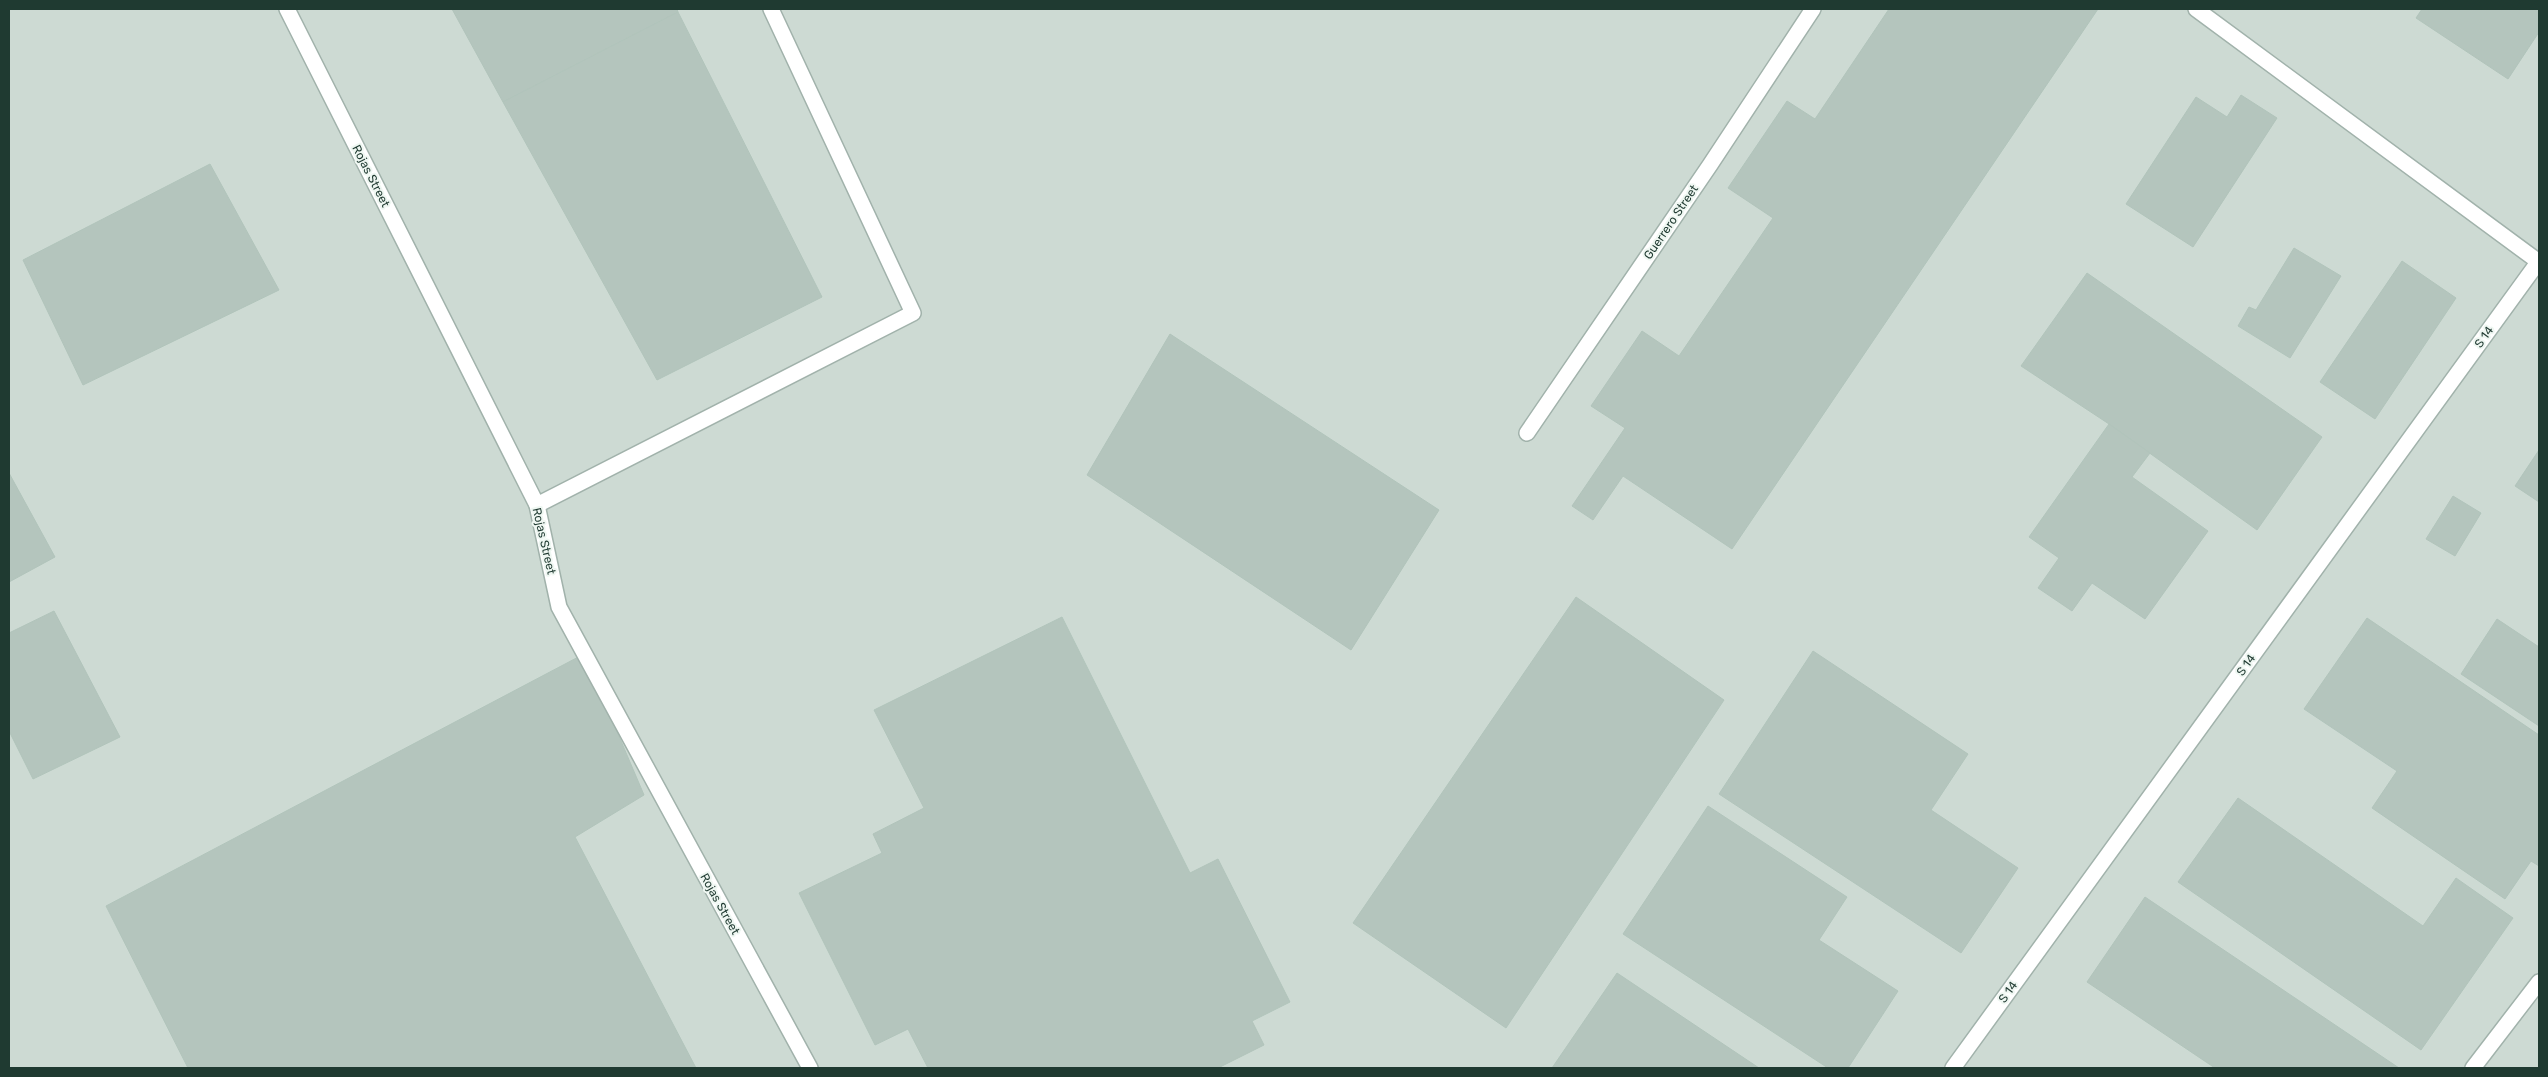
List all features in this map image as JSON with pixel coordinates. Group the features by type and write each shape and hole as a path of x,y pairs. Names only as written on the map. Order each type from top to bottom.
{"street":[{"name":"Rojas Street","path":"287,9 536,505 559,607 810,1068"},
{"path":"536,505 913,313 771,9"},
{"name":"Guerrero Street","path":"1526,433 1710,166 1813,9"},
{"path":"2196,9 2539,262"},
{"name":"S 14","path":"1953,1068 2539,262"},
{"path":"2473,1068 2539,982"}],"shaded area":[{"path":"9,9 2539,9 2539,1068 9,1068"}],"building":[{"path":"452,9 677,9 678,12 503,102"},
{"path":"1889,9 2098,9 1732,549 1623,476 1593,520 1572,506 1625,428 1591,406 1642,331 1679,356 1773,218 1728,188 1787,101 1815,119"},
{"path":"2422,9 2539,9 2539,32 2508,79 2416,18"},
{"path":"678,12 822,297 657,380 503,102"},
{"path":"2241,95 2277,118 2193,247 2126,204 2196,97 2227,117"},
{"path":"210,164 279,290 83,385 23,260"},
{"path":"2294,248 2341,276 2290,358 2238,326 2249,307 2256,310"},
{"path":"2402,261 2456,298 2375,419 2320,382"},
{"path":"2087,273 2322,437 2257,530 2109,424 2021,366"},
{"path":"1170,334 1439,510 1351,650 1087,475"},
{"path":"2109,424 2150,453 2132,477 2208,531 2145,619 2092,583 2072,611 2038,588 2059,558 2029,537"},
{"path":"2539,450 2539,502 2515,486"},
{"path":"9,473 55,557 9,582"},
{"path":"2453,496 2481,513 2455,556 2426,539"},
{"path":"1576,597 1724,700 1506,1028 1353,923"},
{"path":"54,611 120,737 33,779 9,731 9,633"},
{"path":"1062,617 1190,873 1218,859 1290,1002 1252,1021 1264,1045 1218,1068 928,1068 908,1029 875,1045 799,893 882,853 873,834 924,808 874,710"},
{"path":"2367,618 2539,735 2539,866 2531,861 2505,899 2372,808 2397,771 2304,709"},
{"path":"2497,619 2539,647 2539,726 2461,674"},
{"path":"1813,651 1968,754 1931,810 2018,868 1961,953 1719,794"},
{"path":"584,654 644,795 575,837 696,1068 188,1068 106,906"},
{"path":"2238,798 2423,926 2456,878 2513,918 2421,1050 2178,882"},
{"path":"1708,806 1847,897 1819,940 1898,991 1848,1068 1828,1068 1623,934"},
{"path":"2145,897 2399,1068 2215,1068 2087,982"},
{"path":"1617,973 1759,1068 1552,1068"}]}
